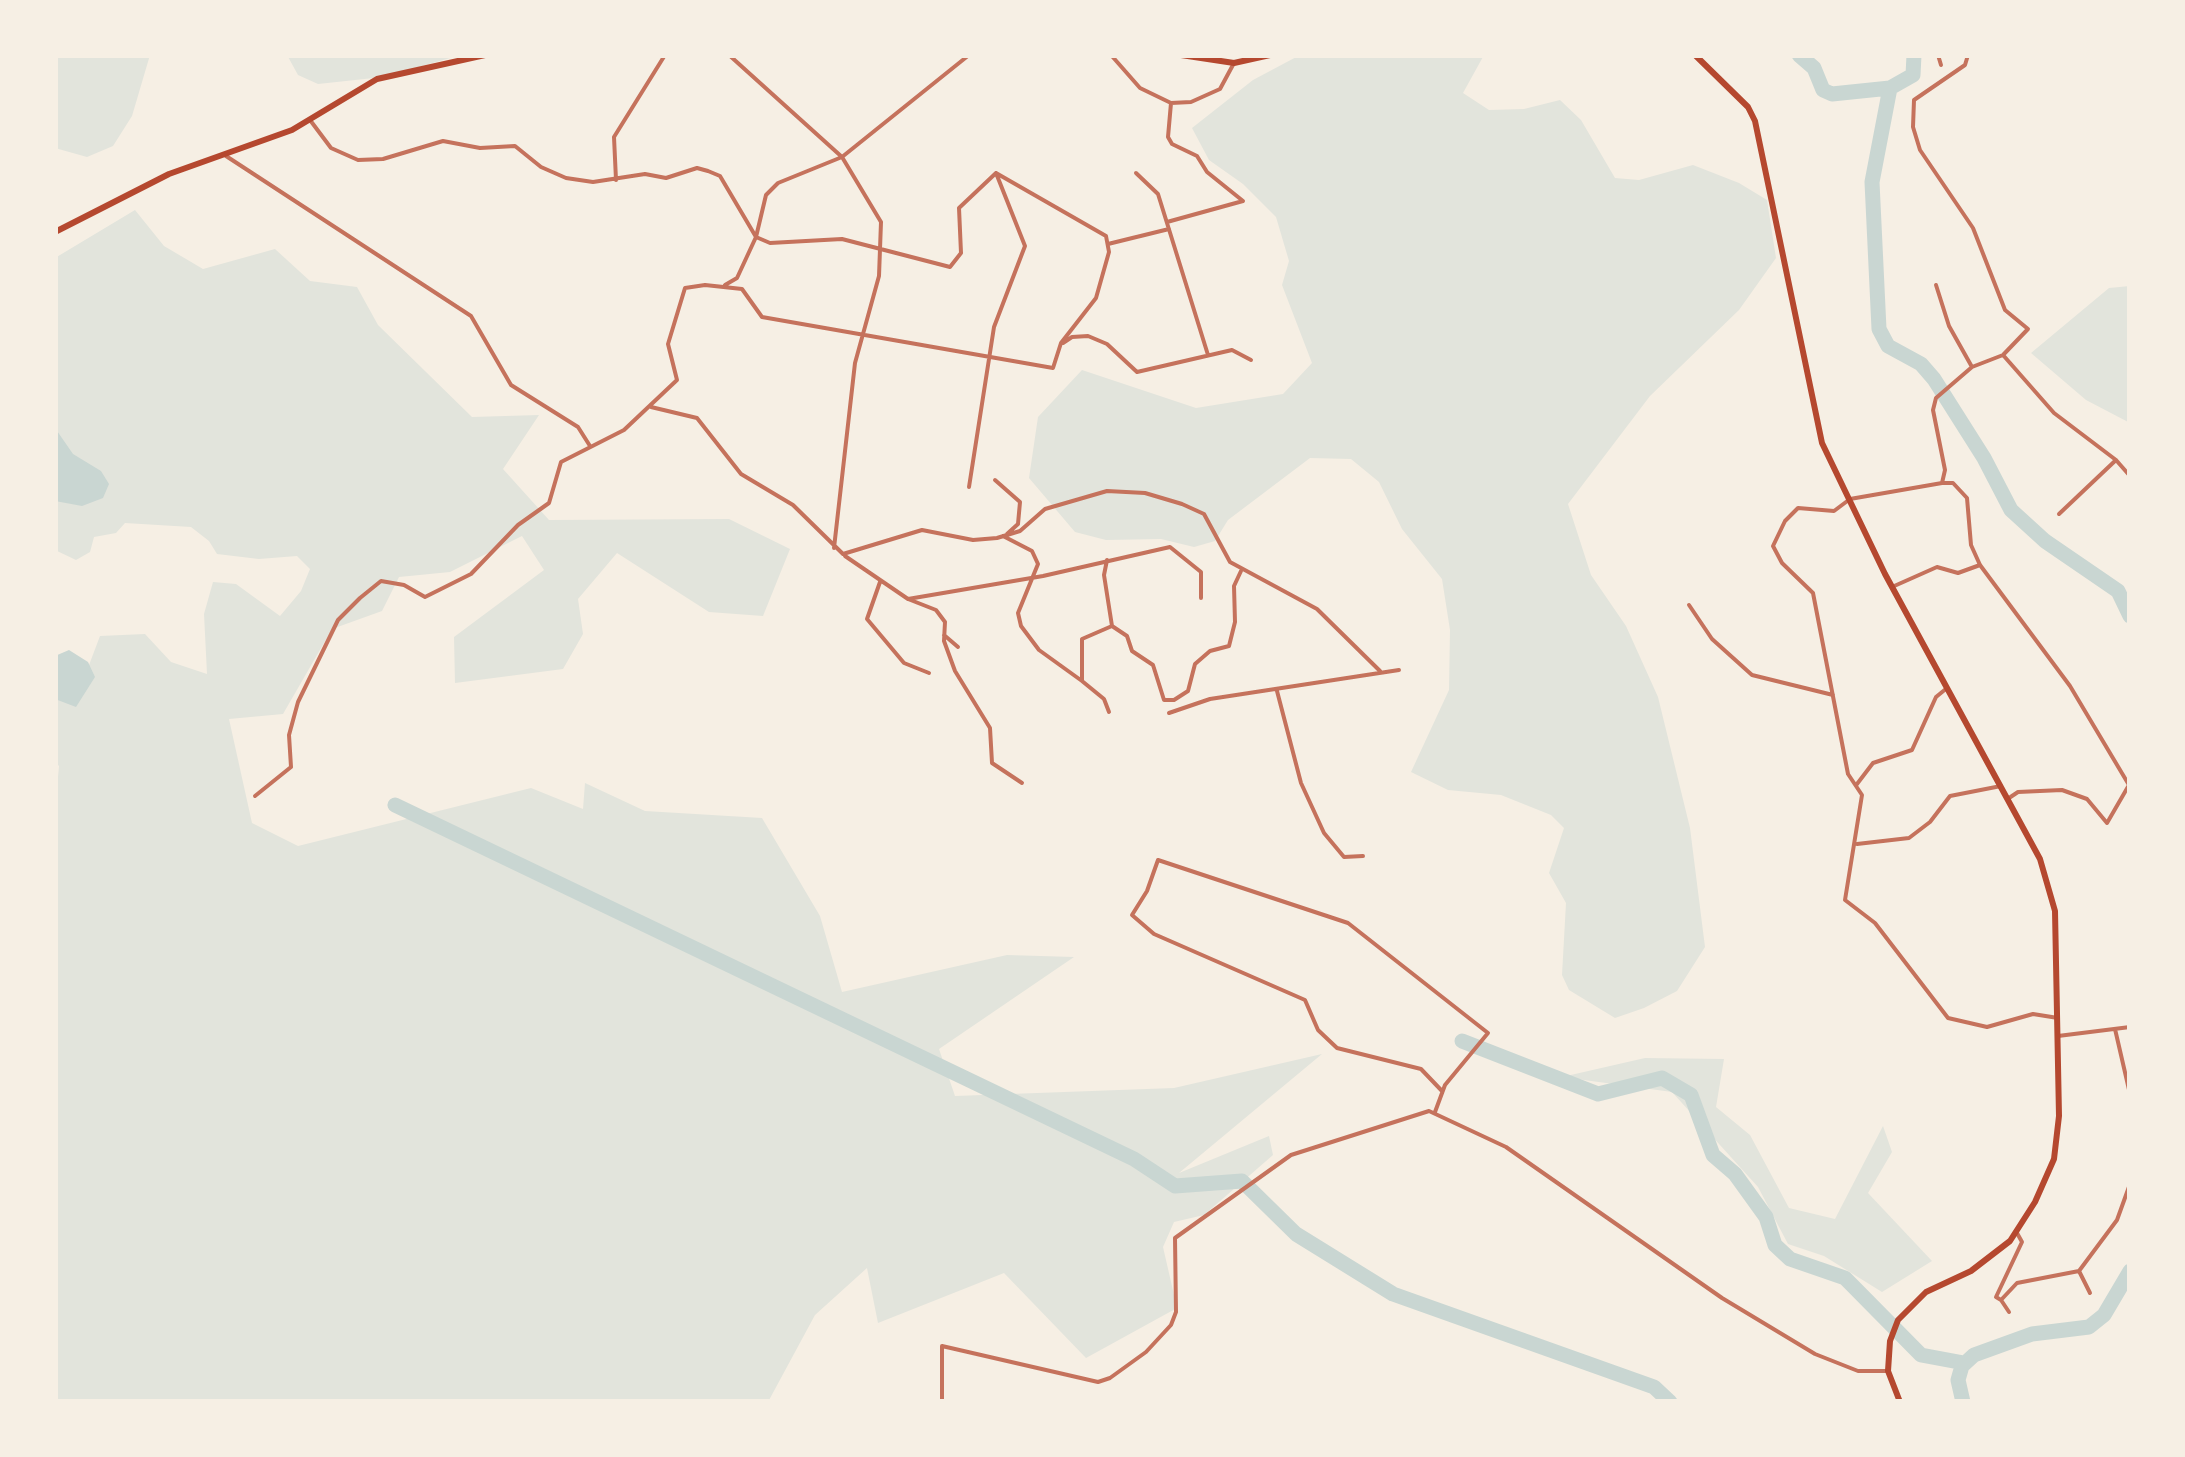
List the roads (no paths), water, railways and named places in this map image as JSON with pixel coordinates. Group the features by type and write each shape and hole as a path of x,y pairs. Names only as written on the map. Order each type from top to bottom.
{"main road":[{"path":"55,232 169,174 310,120 377,79 484,55"},
{"path":"1181,55 1234,63 1270,55"},
{"path":"1695,55 1748,108 1754,122 1771,184 1811,408 1822,444 1892,587 2040,859 2053,898 2059,1116 2054,1159 2016,1232 1992,1258 1910,1304 1890,1341 1888,1371 1900,1402"}],"street":[{"path":"616,181 614,137 666,55"},
{"path":"729,55 842,157 882,222 883,249 862,335 835,550"},
{"path":"725,285 737,278 756,237 766,196 778,183 842,157 969,55"},
{"path":"1112,55 1140,88 1172,103 1190,102 1220,89 1234,63"},
{"path":"1938,55 1941,65"},
{"path":"1942,483 1945,470 1933,410 1944,390 1972,367 2002,356 2028,330 2004,310 1973,228 1947,184 1920,150 1913,126 1914,100 1965,64 1968,55"},
{"path":"1167,222 1243,201 1207,172 1197,156 1172,144 1168,138 1172,103"},
{"path":"310,120 331,148 358,160 383,159 443,140 480,148 505,144 566,178 616,181 645,174 666,178 697,168 720,176 756,237 770,243 842,239 950,268 957,264 961,253 958,208 996,174"},
{"path":"224,155 470,316 511,386 578,427 590,446"},
{"path":"1136,173 1158,194 1208,355"},
{"path":"255,796 291,767 289,735 298,702 338,620 382,581 404,585 424,597 471,574 518,526 550,503 562,462 624,430 677,380 668,344 686,288 725,285 742,289 762,318 1054,368 1057,351 1096,298 1108,244 1106,236 996,174"},
{"path":"970,488 998,310 1025,246 996,174"},
{"path":"1108,244 1169,229"},
{"path":"1936,285 1949,326 1972,367"},
{"path":"1057,351 1072,337 1088,336 1106,344 1137,372 1232,350 1251,360"},
{"path":"2002,356 2054,414 2116,460 2130,476"},
{"path":"651,407 697,418 741,474 793,505 835,550 908,599 936,610 944,622 955,671 990,728 992,763 1022,782"},
{"path":"2059,514 2116,460"},
{"path":"996,480 1020,502 1022,512 1018,524 1003,536"},
{"path":"2008,799 2018,792 2062,790 2087,799 2107,823 2129,785 2070,686 1980,565 1972,546 1967,498 1953,483 1942,483 1850,499 1834,511 1798,508 1774,539 1782,563 1813,593 1848,774 1863,804 1845,900 1897,948 1948,1018 1987,1027 2033,1014 2058,1018"},
{"path":"842,554 922,530 973,540 1003,536 1020,531 1045,509 1073,498 1106,491 1145,493 1204,514 1230,562 1317,609 1380,671"},
{"path":"1003,536 1032,552 1038,564 1018,614 1020,626 1040,650 1104,698 1109,712"},
{"path":"908,599 1035,577 1170,547 1201,572 1202,598"},
{"path":"1107,560 1104,575 1112,626 1127,636 1132,651 1153,665 1164,700 1174,700 1188,691 1194,664 1210,651 1228,646 1235,622 1234,586 1241,571"},
{"path":"1892,587 1937,566 1958,573 1980,565"},
{"path":"880,580 867,619 904,663 929,673"},
{"path":"1689,605 1712,639 1752,675 1833,695"},
{"path":"1082,681 1082,639 1112,626"},
{"path":"944,635 958,647"},
{"path":"1168,714 1210,699 1399,670"},
{"path":"1855,786 1873,763 1912,750 1936,697 1946,688"},
{"path":"1277,691 1301,783 1324,832 1344,858 1363,856"},
{"path":"1857,844 1909,838 1930,822 1950,796 2001,786"},
{"path":"1435,1112 1442,1091 1488,1033 1348,923 1158,860 1147,891 1132,915 1154,934 1304,1000 1318,1030 1337,1048 1421,1069 1442,1091"},
{"path":"2058,1036 2130,1027"},
{"path":"2115,1028 2130,1094"},
{"path":"942,1402 942,1346 1098,1382 1110,1378 1146,1352 1171,1325 1176,1312 1175,1238 1291,1155 1435,1112 1506,1147 1722,1298 1816,1354 1858,1370 1888,1371"},
{"path":"2001,1300 2018,1283 2079,1271 2117,1220 2130,1184"},
{"path":"2009,1312 1996,1297 2022,1242 2016,1232"},
{"path":"2079,1271 2090,1293"}],"waterway":[{"path":"1799,55 1814,68 1823,90 1832,94 1890,88"},
{"path":"1914,55 1913,75 1890,88 1872,182 1879,329 1888,346 1921,364 1934,379 1984,458 2011,510 2045,541 2118,591 2130,616"},
{"path":"395,805 1134,1159 1175,1186 1242,1181 1296,1234 1393,1294 1654,1387 1670,1402"},
{"path":"1462,1041 1598,1094 1662,1078 1691,1095 1713,1155 1735,1174 1766,1217 1775,1245 1790,1259 1845,1278 1921,1355 1964,1363"},
{"path":"1963,1402 1958,1380 1962,1366 1974,1355 2032,1334 2089,1327 2104,1315 2130,1271"}]}
